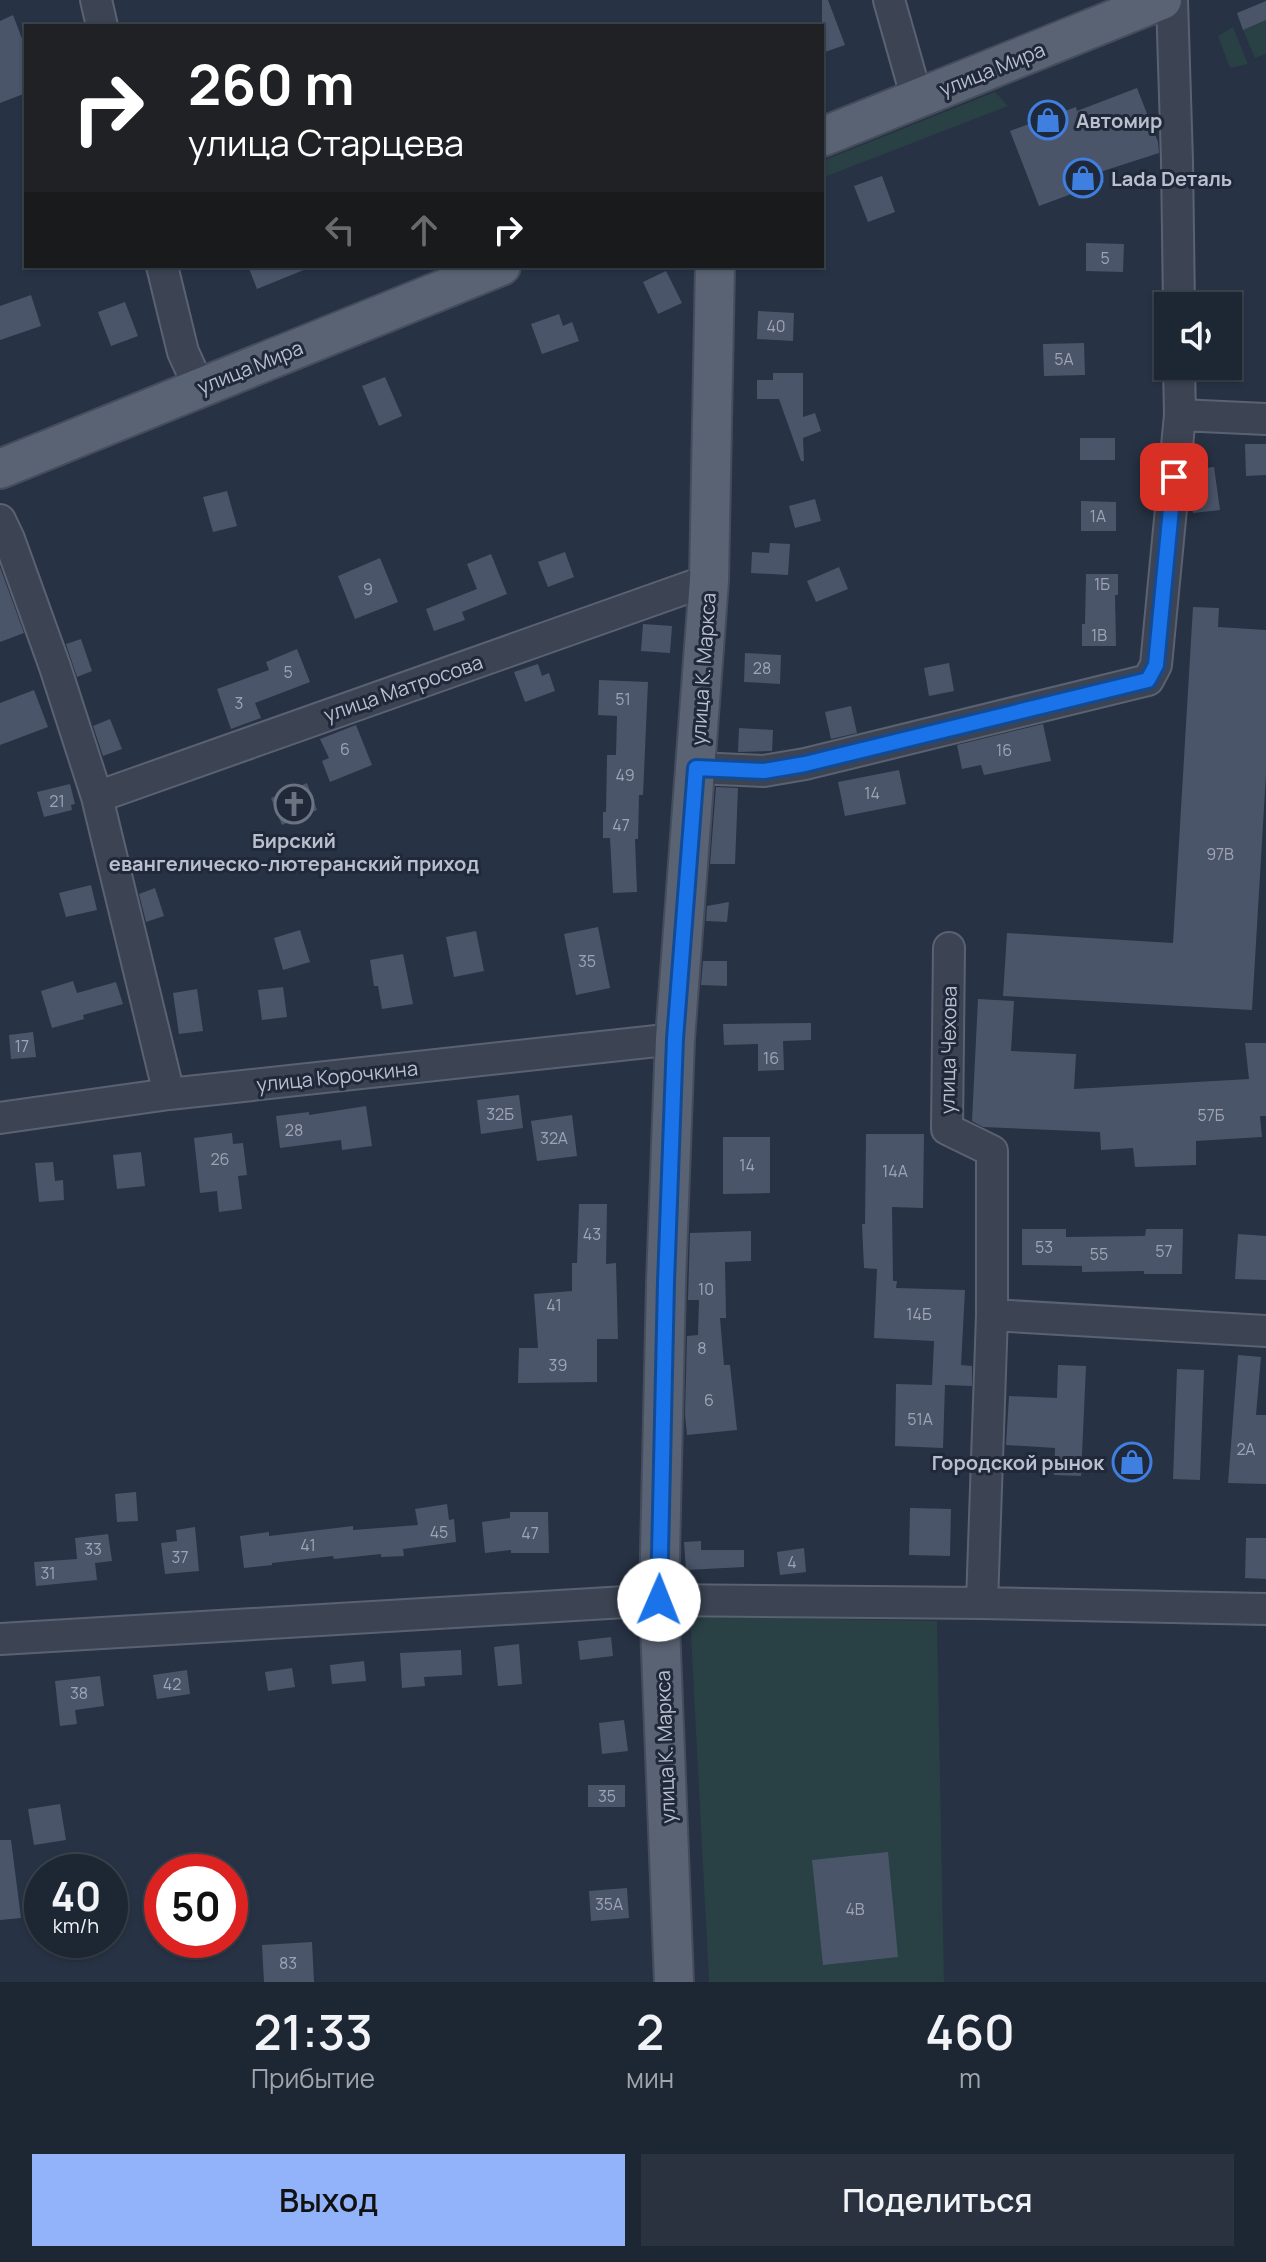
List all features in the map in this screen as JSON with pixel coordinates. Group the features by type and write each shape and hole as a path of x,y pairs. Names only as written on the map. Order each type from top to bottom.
{"main road":[{"name":"улица Мира","path":"824,136 1162,0"},
{"name":"улица Мира","path":"0,469 496,268"},
{"name":"улица К. Маркса","path":"674,1982 659,1600 666,1282 675,1039 709,580 715,268"}],"street":[{"path":"96,0 102,24"},
{"path":"889,0 917,99"},
{"path":"1172,0 1179,292"},
{"path":"162,268 183,352 199,387"},
{"path":"696,768 764,771 805,764 1148,680 1156,665 1180,415 1179,380"},
{"path":"1180,415 1266,419"},
{"path":"0,520 55,667 97,797 169,1094"},
{"name":"улица Матросова","path":"97,797 709,580"},
{"name":"улица Чехова","path":"949,948 947,1129 992,1151 992,1315 982,1603"},
{"name":"улица Корочкина","path":"0,1118 169,1094 675,1039"},
{"path":"992,1315 1266,1331"},
{"path":"0,1639 659,1600 1266,1609"}],"green space":[{"path":"1266,20 1266,54 1255,58 1243,30"},
{"path":"1233,27 1248,64 1230,68 1218,36"},
{"path":"995,92 1008,106 824,177 824,160"},
{"path":"690,1616 937,1621 944,1982 709,1982"}],"building":[{"path":"822,0 828,0 845,45 824,52"},
{"path":"1266,1 1266,20 1243,30 1237,13"},
{"path":"13,15 24,44 24,94 0,103 0,21"},
{"path":"1137,88 1158,142 1159,153 1100,172 1104,182 1039,206 1010,131 1076,107 1077,111"},
{"path":"882,176 895,212 868,222 854,186"},
{"path":"1086,243 1124,244 1123,272 1086,271"},
{"path":"249,268 309,268 257,289"},
{"path":"666,271 682,303 658,314 643,282"},
{"path":"31,295 41,326 0,340 0,306"},
{"path":"125,302 138,336 111,346 98,312"},
{"path":"758,311 794,313 793,341 757,339"},
{"path":"559,314 563,326 572,322 579,341 542,354 531,324"},
{"path":"1084,343 1085,375 1044,376 1043,344"},
{"path":"773,373 803,373 803,417 815,413 821,431 803,438 804,461 801,461 779,399 757,399 757,380 773,380"},
{"path":"385,377 402,416 379,426 362,386"},
{"path":"1080,438 1115,438 1115,460 1080,460"},
{"path":"1245,444 1266,444 1266,475 1246,476"},
{"path":"1214,467 1220,510 1193,513 1190,494 1193,469"},
{"path":"227,491 237,526 213,532 203,497"},
{"path":"815,499 821,521 795,528 789,506"},
{"path":"1081,501 1116,502 1116,531 1081,531"},
{"path":"770,543 790,544 788,575 751,573 752,552 769,553"},
{"path":"565,552 574,577 548,587 538,562"},
{"path":"491,554 507,594 462,612 465,620 434,631 426,609 477,589 467,564"},
{"path":"380,558 398,602 355,619 338,576"},
{"path":"0,567 24,633 0,642"},
{"path":"839,567 848,589 816,602 807,581"},
{"path":"1086,574 1118,574 1118,595 1115,595 1116,646 1082,646"},
{"path":"1193,607 1219,608 1218,627 1266,630 1266,774 1252,1010 1003,996 1007,933 1173,943"},
{"path":"643,624 672,626 670,653 641,651"},
{"path":"81,639 92,671 77,677 66,644"},
{"path":"297,649 310,682 255,703 261,718 231,729 217,689 269,670 266,662"},
{"path":"745,653 781,655 780,684 744,682"},
{"path":"949,663 954,691 929,696 924,668"},
{"path":"538,664 542,676 549,673 555,691 525,702 514,672"},
{"path":"599,680 648,682 643,795 639,795 638,839 635,839 637,892 613,893 610,838 603,838 607,755 616,755 617,716 598,715"},
{"path":"34,690 48,727 0,745 0,703"},
{"path":"851,706 857,733 831,739 825,712"},
{"path":"110,719 122,749 103,756 93,726"},
{"path":"1043,724 1051,761 984,775 981,765 962,769 957,745"},
{"path":"356,725 372,765 330,782 322,761 329,758 320,739"},
{"path":"739,728 773,730 772,751 738,752"},
{"path":"899,770 906,804 845,816 838,782"},
{"name":"Бирский евангелическо-лютеранский приход","path":"307,783 317,810 282,825 271,798"},
{"path":"70,784 75,804 71,805 72,810 44,817 37,792"},
{"path":"716,787 738,788 735,864 710,864"},
{"path":"91,885 97,910 66,917 59,893"},
{"path":"155,888 164,916 146,922 139,894"},
{"path":"729,902 727,922 706,921 707,906"},
{"path":"598,927 610,988 576,995 564,934"},
{"path":"300,930 310,962 283,970 274,938"},
{"path":"476,931 484,971 454,977 446,937"},
{"path":"403,954 413,1004 382,1009 370,960"},
{"path":"703,961 727,961 727,986 701,985"},
{"path":"73,981 77,993 116,982 123,1004 52,1028 41,991"},
{"path":"283,987 287,1017 262,1020 258,990"},
{"path":"197,989 203,1031 179,1034 173,993"},
{"path":"978,999 1014,1001 1011,1051 1076,1054 1074,1089 1249,1079 1245,1043 1266,1043 1266,1116 1260,1116 1262,1137 1196,1141 1196,1165 1135,1167 1133,1148 1101,1150 1100,1132 983,1127 972,1121"},
{"path":"811,1023 811,1040 783,1041 784,1070 758,1071 758,1044 724,1045 723,1024"},
{"path":"33,1032 36,1057 11,1059 9,1035"},
{"path":"519,1095 523,1128 481,1134 477,1100"},
{"path":"366,1106 372,1146 342,1150 341,1140 280,1148 276,1116 309,1112 309,1115"},
{"path":"572,1115 577,1156 537,1161 531,1121"},
{"path":"232,1133 233,1144 243,1143 247,1175 238,1176 242,1209 219,1212 217,1191 200,1193 194,1138"},
{"path":"866,1134 924,1134 923,1208 892,1207 893,1281 897,1281 896,1288 965,1290 961,1365 972,1366 972,1386 945,1385 943,1448 895,1446 896,1384 932,1385 934,1341 874,1338 877,1269 864,1268 862,1224 865,1224"},
{"path":"723,1137 770,1137 770,1193 723,1194"},
{"path":"141,1152 145,1186 117,1189 113,1155"},
{"path":"53,1162 55,1181 63,1180 64,1200 39,1202 35,1163"},
{"path":"579,1204 607,1204 606,1264 616,1263 618,1339 597,1339 597,1382 518,1383 519,1348 538,1348 534,1294 572,1291 572,1263 577,1263"},
{"path":"1022,1229 1066,1229 1066,1237 1145,1236 1146,1229 1183,1229 1182,1274 1082,1272 1082,1266 1022,1265"},
{"path":"751,1231 751,1261 725,1262 726,1318 720,1318 724,1365 730,1365 737,1430 687,1435 687,1336 698,1335 699,1300 688,1300 690,1233"},
{"path":"1238,1234 1266,1236 1266,1280 1235,1279"},
{"path":"1238,1355 1261,1357 1256,1415 1266,1415 1266,1484 1228,1483"},
{"path":"1058,1365 1086,1366 1081,1476 1054,1475 1055,1448 1006,1445 1009,1396 1057,1398"},
{"path":"1177,1369 1204,1370 1200,1480 1173,1479"},
{"path":"136,1492 138,1521 117,1522 115,1494"},
{"path":"447,1504 449,1520 454,1519 456,1542 403,1549 404,1556 381,1557 381,1554 334,1559 333,1556 244,1568 240,1536 269,1532 269,1536 353,1526 353,1530 418,1525 415,1509"},
{"path":"910,1508 951,1509 950,1556 909,1555"},
{"path":"510,1512 548,1512 549,1553 511,1553 511,1550 485,1553 482,1522 510,1518"},
{"path":"195,1527 199,1571 165,1574 161,1543 177,1541 176,1530"},
{"path":"108,1534 112,1561 95,1563 97,1580 36,1586 34,1562 77,1559 75,1538"},
{"path":"1246,1538 1266,1538 1266,1579 1245,1578"},
{"path":"701,1541 701,1550 744,1550 744,1567 686,1570 684,1542"},
{"path":"804,1548 806,1572 780,1575 777,1552"},
{"path":"611,1637 613,1656 580,1660 578,1641"},
{"path":"519,1644 522,1684 498,1686 494,1647"},
{"path":"461,1650 462,1675 424,1677 425,1686 402,1688 400,1653"},
{"path":"364,1661 366,1681 332,1684 330,1665"},
{"path":"292,1668 295,1687 268,1691 265,1672"},
{"path":"187,1670 190,1694 157,1699 153,1675"},
{"path":"100,1676 104,1706 75,1710 77,1724 60,1726 55,1681"},
{"path":"624,1720 628,1751 602,1754 599,1723"},
{"path":"588,1785 625,1785 625,1807 588,1807"},
{"path":"60,1804 66,1840 34,1845 28,1809"},
{"path":"0,1840 11,1840 21,1918 0,1920"},
{"path":"888,1852 898,1957 823,1965 812,1860"},
{"path":"627,1888 629,1918 591,1921 589,1891"},
{"path":"312,1942 314,1982 264,1982 262,1945"}],"place":[{"name":"Автомир","path":"1048,120"},
{"name":"Lada Dеталь","path":"1083,178"},
{"name":"Бирский евангелическо-лютеранский приход","path":"294,804"},
{"name":"Городской рынок","path":"1132,1462"}],"route":[{"path":"659,1600 675,1039 696,768 764,771 805,764 1148,680 1156,665 1174,477"}]}
